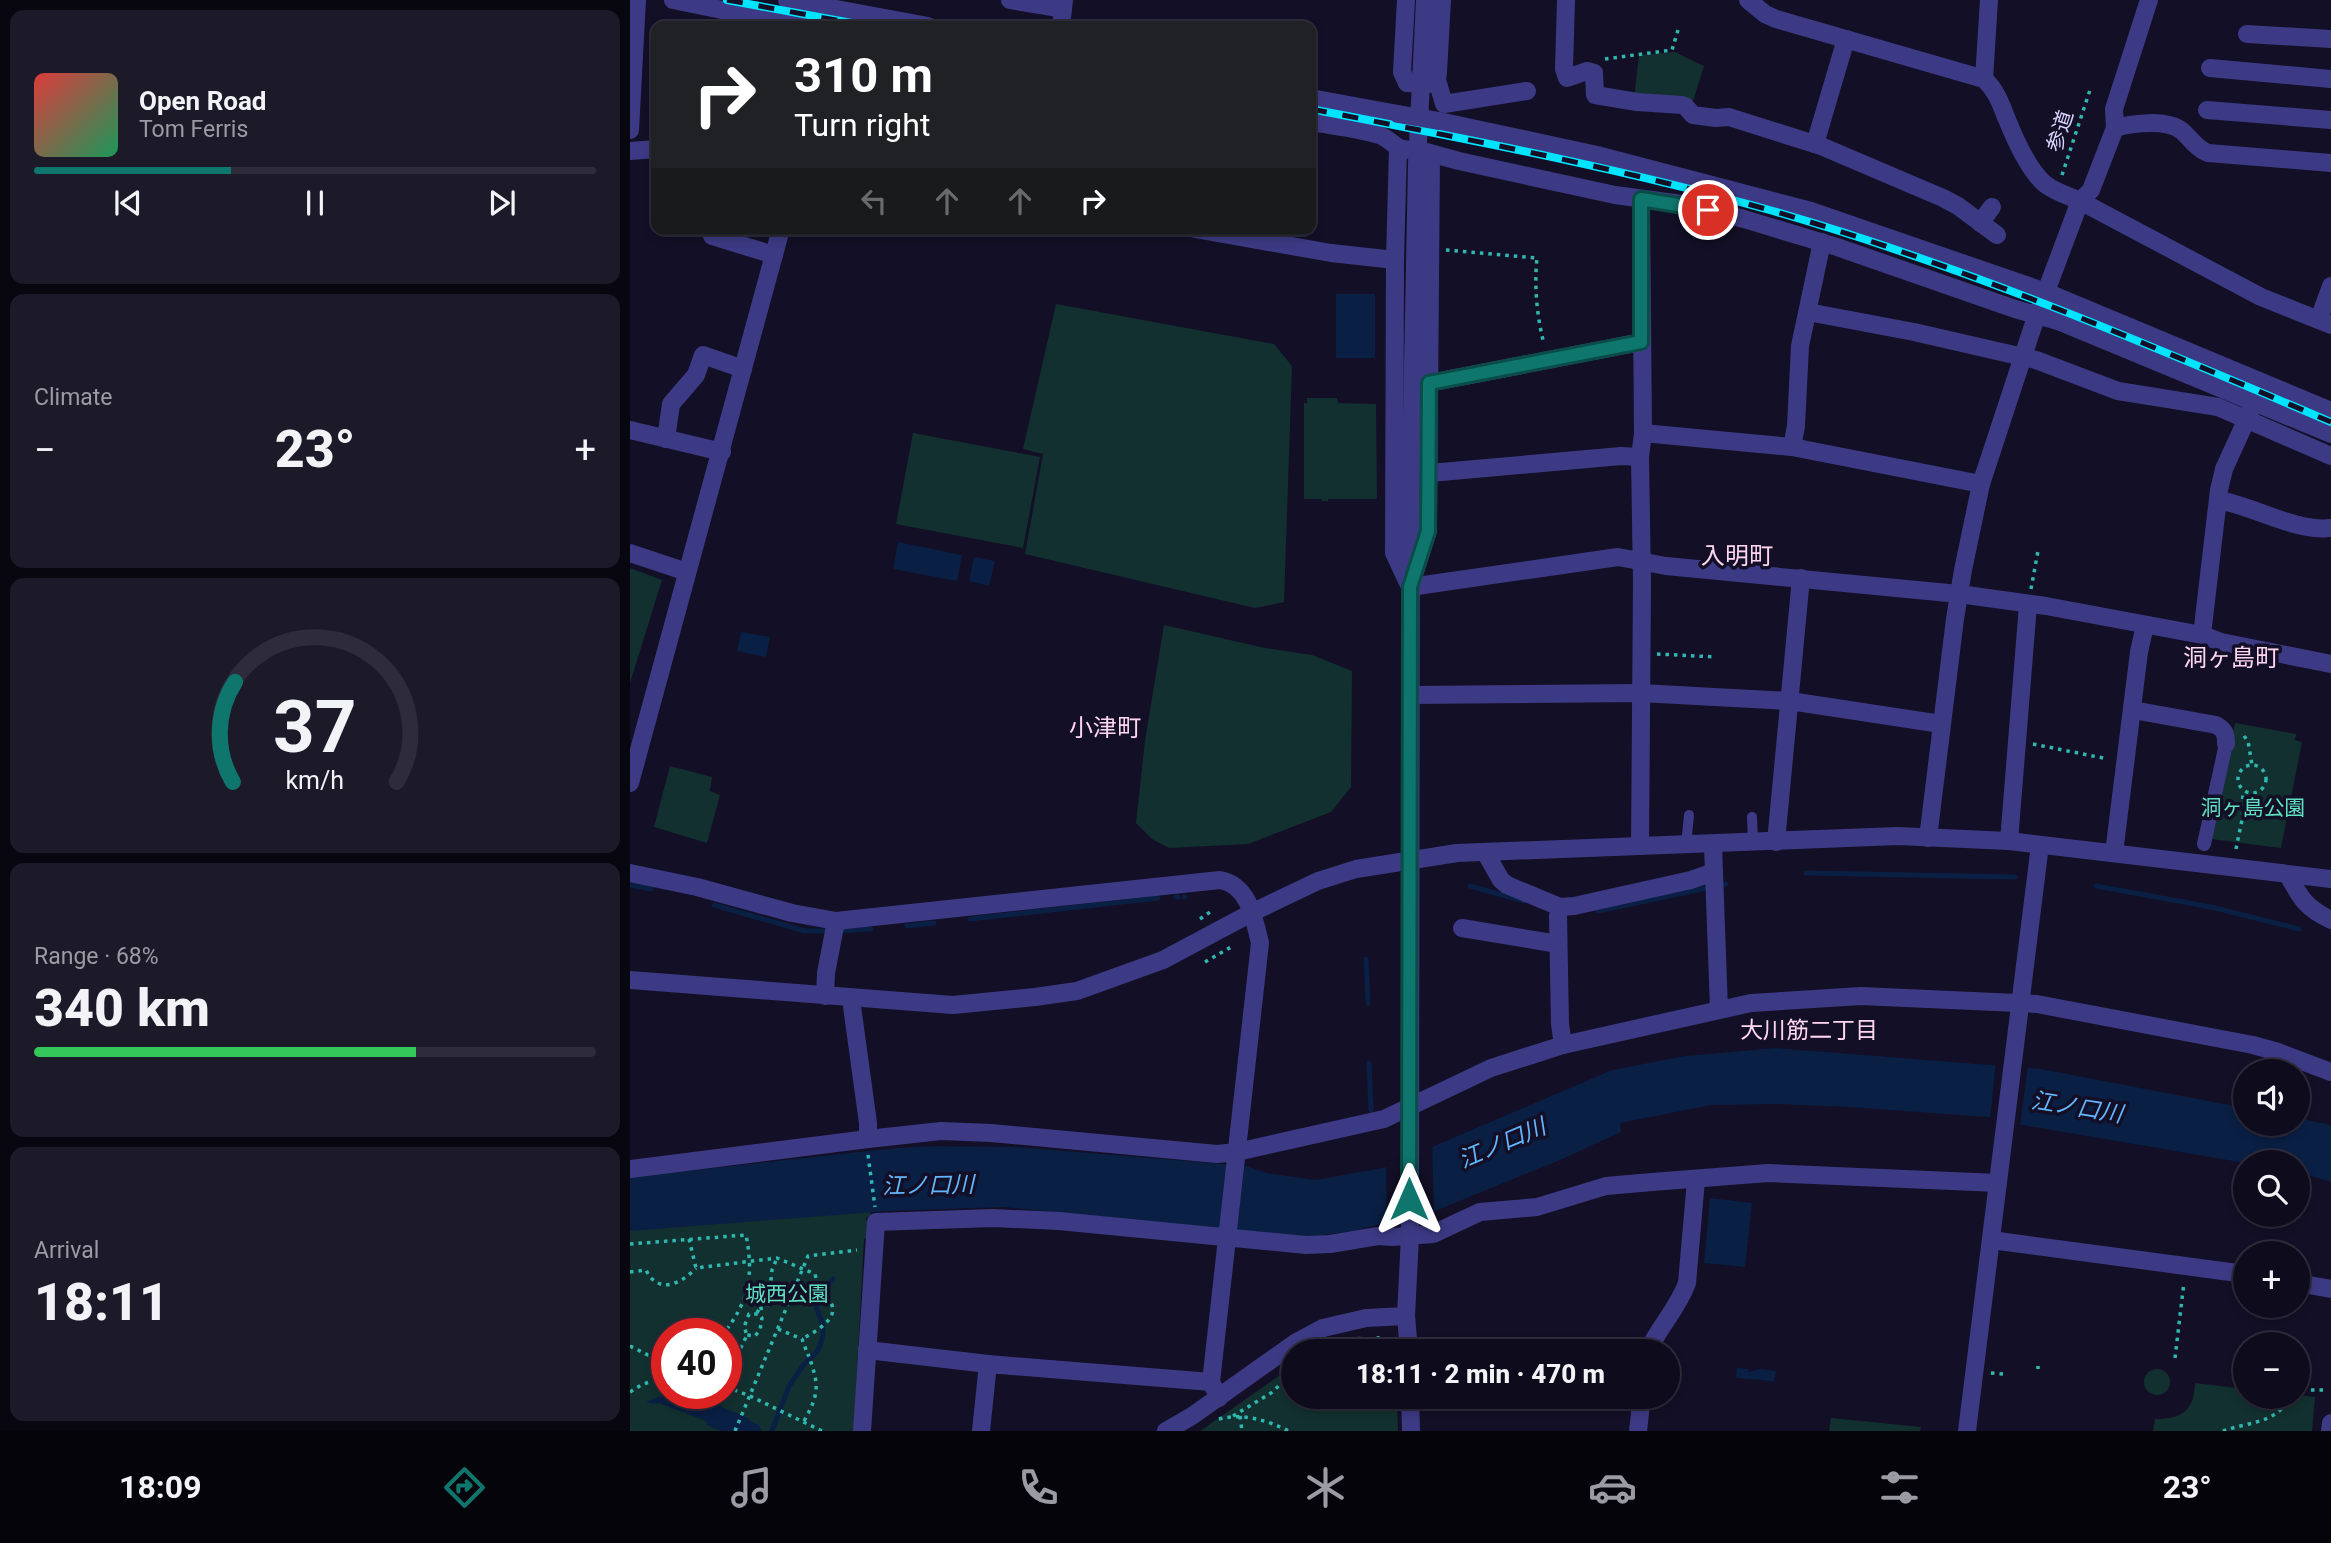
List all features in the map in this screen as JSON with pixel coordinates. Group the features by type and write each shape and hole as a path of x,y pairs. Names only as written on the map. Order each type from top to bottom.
{"street":[{"path":"630,130 637,0"},
{"path":"673,0 727,19 748,21"},
{"path":"787,0 901,21"},
{"path":"1010,0 1063,12"},
{"path":"1406,0 1402,72 1407,83 1434,82"},
{"path":"1408,1339 1410,587 1416,178 1425,0"},
{"path":"1442,0 1434,82 1444,104 1527,91"},
{"path":"1566,0 1564,69 1567,78 1587,71 1594,73 1595,95 1637,102 1682,105 1693,115 1729,117 1815,144 1943,198 1997,235"},
{"path":"1748,0 1776,19 1984,79 1998,96 2014,136 2038,178 2054,190 2080,201 2261,297 2325,322 2331,286"},
{"path":"1984,79 1989,0"},
{"path":"1928,838 1959,594 1981,484 2037,315 2080,201 2091,190 2115,128 2114,109 2149,0"},
{"path":"2247,34 2331,39"},
{"path":"1815,144 1846,38"},
{"path":"2210,68 2331,79"},
{"path":"1316,99 1439,121 1597,155 1749,193 1848,223 2046,292 2331,411"},
{"path":"2207,110 2331,120"},
{"path":"2115,128 2138,122 2178,128 2208,153 2331,163"},
{"path":"1316,123 1379,135 1391,140 1401,149 1615,195 1689,205 1822,242 2058,321 2331,434"},
{"path":"1401,149 1395,260 1394,553 1410,587"},
{"path":"630,152 651,150"},
{"path":"1410,587 1428,531 1429,153"},
{"path":"1640,846 1645,747 1640,692 1640,457 1643,433 1641,199"},
{"path":"1980,223 1992,207"},
{"path":"630,783 779,235"},
{"path":"1229,235 1331,253 1395,260"},
{"path":"712,236 774,255"},
{"path":"1792,447 1796,426 1800,346 1822,242"},
{"path":"1808,312 1914,332 2023,358 2118,391 2218,407 2331,456"},
{"path":"1429,383 1641,342"},
{"path":"666,439 671,404 696,375 704,355 743,369"},
{"path":"2202,635 2224,469 2255,402"},
{"path":"630,430 722,452"},
{"path":"1643,433 1792,447 1981,484"},
{"path":"1430,473 1621,456 1640,457"},
{"path":"2218,500 2235,503 2315,530 2331,528"},
{"path":"630,553 687,572"},
{"path":"1410,587 1618,558 1666,566 1959,594 2046,606 2202,635 2221,642 2331,664"},
{"path":"1776,842 1801,578"},
{"path":"2009,841 2028,605"},
{"path":"2114,853 2139,652 2145,625"},
{"path":"1410,695 1640,692 1790,701 1941,724"},
{"path":"2133,710 2216,725 2226,736 2204,844"},
{"path":"630,980 953,1005 1077,991 1163,960 1318,881 1356,869 1411,859 1485,852 1898,836 2009,841 2331,878"},
{"path":"1713,845 1719,1009"},
{"path":"1967,1431 2039,845"},
{"path":"1485,852 1507,886 1559,911 1691,880 1714,880"},
{"path":"630,873 697,887 792,913 835,928 1220,880 1229,882 1240,891 1253,912 1260,943 1227,1236 1215,1390"},
{"path":"2288,875 2303,903 2331,920"},
{"path":"1559,911 1563,1045"},
{"path":"825,996 826,974 835,928"},
{"path":"1462,928 1558,944"},
{"path":"630,1169 868,1144 941,1131 1046,1137 1236,1158 1384,1119 1490,1068 1563,1045 1751,1003 1861,996 2021,1003 2062,1008 2253,1045 2331,1072"},
{"path":"851,999 868,1123 868,1144"},
{"path":"862,1431 876,1222 993,1218 1059,1221 1306,1245 1329,1244 1410,1230 1433,1234 1480,1212 1538,1207 1606,1186 1768,1174 1998,1183"},
{"path":"1654,1339 1681,1298 1687,1283 1696,1180"},
{"path":"1991,1240 2233,1273"},
{"path":"2310,1285 2331,1289"},
{"path":"1166,1431 1215,1390 1323,1328 1366,1318 1406,1316"},
{"path":"867,1350 1215,1390"},
{"path":"981,1431 988,1364"},
{"path":"1410,1409 1411,1431"},
{"path":"1638,1431 1641,1409"},
{"path":"2330,1431 2331,1423"}],"lane":[{"path":"1686,845 1689,815"},
{"path":"1752,817 1753,843"}],"path":[{"path":"1594,73 1599,61 1672,50 1678,30"},
{"name":"参道","path":"2059,183 2090,90"},
{"path":"1437,249 1537,258 1535,272 1538,314 1548,360"},
{"path":"2028,605 2038,551"},
{"path":"1641,653 1716,657"},
{"path":"2017,741 2125,762"},
{"path":"2236,849 2244,815 2241,807 2244,791 2238,783 2239,774 2249,765 2258,766 2266,778 2264,786 2257,792 2244,791"},
{"path":"1205,962 1233,946"},
{"path":"868,1144 876,1216"},
{"path":"630,1244 746,1235 751,1262 747,1292 734,1318"},
{"path":"690,1239 696,1268"},
{"path":"734,1431 808,1256 873,1248"},
{"path":"747,1335 744,1332 749,1314 767,1307 771,1297 769,1289 772,1270 778,1258"},
{"path":"630,1272 646,1270 650,1278 657,1283 669,1285 680,1282 696,1268 778,1258 815,1274 818,1289 832,1305 830,1320 802,1339"},
{"path":"2175,1358 2186,1266"},
{"path":"747,1335 755,1336 760,1330 762,1318 757,1305 761,1288 764,1286 769,1289"},
{"path":"778,1329 802,1339 812,1366 817,1388 815,1399 804,1421"},
{"path":"742,1345 747,1335"},
{"path":"1374,1339 1382,1337"},
{"path":"630,1346 651,1355"},
{"path":"1989,1373 2003,1374"},
{"path":"630,1392 651,1382"},
{"path":"1233,1416 1281,1384"},
{"path":"2311,1390 2326,1390"},
{"path":"742,1393 822,1431"},
{"path":"2223,1431 2272,1416 2282,1409"},
{"path":"1240,1416 1242,1431"},
{"path":"1209,1422 1240,1416 1255,1418 1289,1431"}],"green space":[{"path":"1675,52 1704,66 1693,101 1671,103 1634,99 1639,55"},
{"path":"1056,304 1274,344 1292,366 1284,602 1255,608 1025,554 1043,454 1023,449"},
{"path":"1307,398 1337,398 1338,403 1376,404 1377,499 1304,499 1304,403 1307,403"},
{"path":"913,433 1040,457 1023,548 896,524"},
{"path":"630,568 662,580 630,683"},
{"path":"1164,625 1265,648 1312,655 1352,671 1351,787 1331,812 1248,844 1169,848 1152,839 1136,823 1145,741"},
{"name":"洞ヶ島公園","path":"2235,723 2296,734 2295,740 2302,742 2281,848 2211,839"},
{"path":"670,766 712,777 710,791 720,795 707,843 654,827"},
{"name":"城西公園","path":"869,1208 871,1215 866,1218 869,1230 867,1238 864,1239 854,1431 630,1431 630,1227"},
{"path":"2157,1369 2166,1373 2170,1382 2166,1391 2157,1395 2148,1391 2144,1382 2148,1373"},
{"path":"1281,1374 1281,1409 1397,1409 1398,1431 1200,1431"},
{"path":"2195,1383 2233,1388 2233,1409 2310,1409 2310,1396 2315,1397 2312,1431 2153,1431 2155,1419 2173,1417 2185,1412 2194,1393"},
{"path":"1831,1418 1921,1427 1920,1431 1829,1431"}],"water":[{"path":"1336,294 1375,294 1375,358 1336,358"},
{"path":"898,542 962,555 957,581 893,569"},
{"path":"974,557 995,561 989,586 969,581"},
{"path":"741,632 770,637 766,657 737,651"},
{"name":"江ノ口川","path":"1775,1048 2041,1069 2233,1106 2233,1136 2310,1136 2310,1121 2331,1125 2331,1182 2310,1176 2310,1150 2233,1150 2233,1161 1987,1117 1850,1107 1711,1105 1620,1123 1621,1132 1435,1211 1353,1231 1298,1238 1005,1207 888,1211 630,1231 630,1177 896,1148 1017,1147 1247,1166 1267,1173 1315,1180 1383,1168 1612,1070 1685,1056"},
{"path":"1710,1198 1752,1203 1745,1267 1704,1263"},
{"path":"1737,1368 1749,1369 1748,1372 1760,1369 1776,1371 1774,1382 1736,1378"},
{"path":"675,1409 727,1409 748,1418 759,1425 762,1431 721,1431 707,1425 706,1421"}],"pier":[{"path":"1996,1061 2028,1065 2020,1126 1990,1120"},
{"path":"1432,1142 1434,1215 1387,1226 1386,1162"}],"waterway":[{"path":"1806,873 2015,877"},
{"path":"1598,911 1726,884"},
{"path":"630,885 651,889"},
{"path":"1470,886 1524,901"},
{"path":"2096,886 2211,907 2299,929"},
{"path":"970,919 1158,898"},
{"path":"714,905 805,931 829,931"},
{"path":"907,926 934,923"},
{"path":"839,931 871,929"},
{"path":"1366,959 1368,1003"},
{"path":"1369,1063 1371,1110"},
{"path":"772,1431 789,1386 820,1346 822,1322 816,1300 833,1279"}],"railway":[{"path":"727,0 841,21"},
{"path":"1316,110 1601,168 1773,211 1985,281 2331,422"}],"district":[{"name":"入明町","path":"1737,556"},
{"name":"洞ヶ島町","path":"2231,658"},
{"name":"小津町","path":"1105,728"},
{"name":"大川筋二丁目","path":"1809,1030"}],"route":[{"path":"1409,1199 1410,587 1428,531 1429,383 1641,342 1641,199 1708,210"}]}
